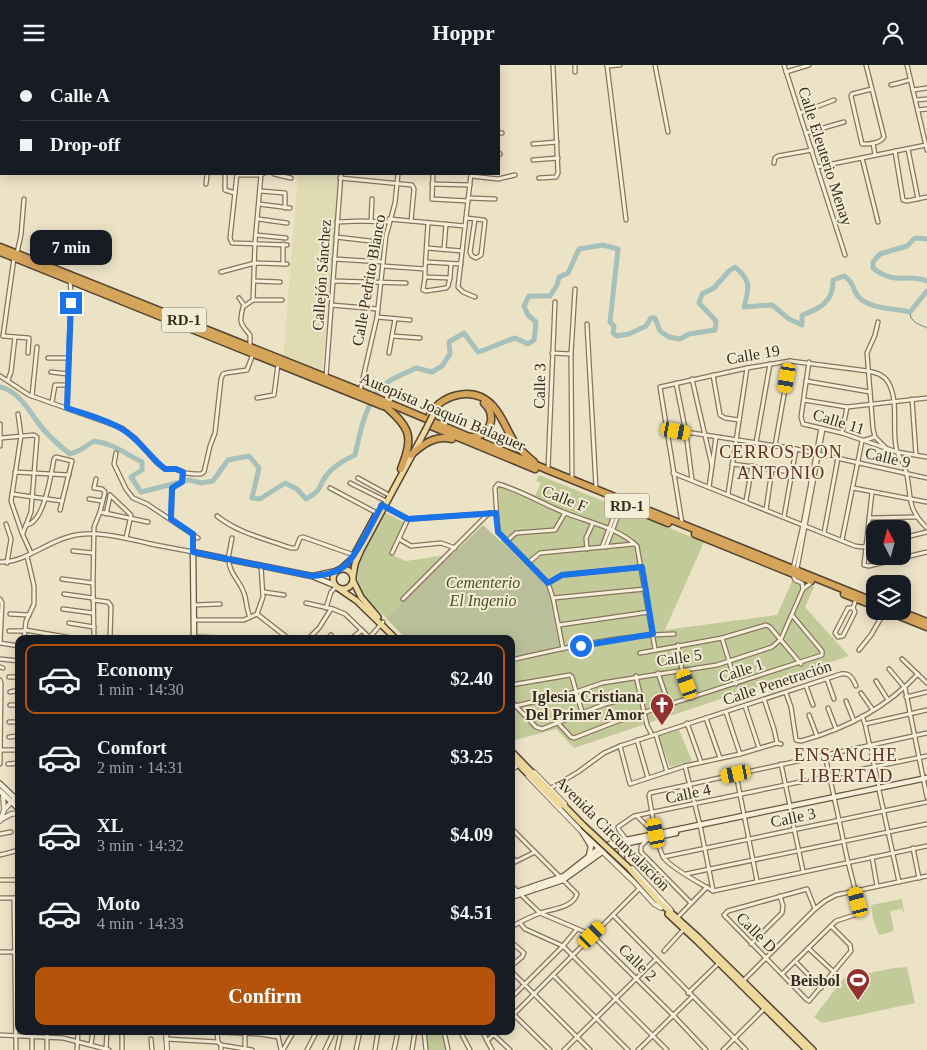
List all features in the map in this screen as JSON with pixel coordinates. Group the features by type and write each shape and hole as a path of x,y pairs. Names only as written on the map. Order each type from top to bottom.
{"highway":[{"name":"Autopista Joaquín Balaguer","path":"0,247 15,256 70,280 326,377 360,391 367,397"},
{"name":"Autopista Joaquín Balaguer","path":"0,252 15,256 251,350 278,364 367,397 475,445 621,504 866,599"},
{"path":"432,415 445,399 455,395 465,394 481,398 492,405 503,420 513,441 538,466"},
{"path":"432,415 440,407 455,398 470,397 483,402 491,413 491,424 484,434 468,437"},
{"name":"Autopista Joaquín Balaguer","path":"382,404 682,524 795,572 811,581 866,603"},
{"path":"382,404 402,422 410,440 401,469"},
{"path":"412,455 427,442 446,437 475,445"},
{"path":"800,581 811,581"},
{"path":"911,616 927,622"},
{"path":"909,620 927,627"}],"main road":[{"path":"336,587 346,589 351,586 357,559 387,494 432,415"},
{"path":"336,587 333,576 354,555 412,455 423,430"},
{"path":"194,635 193,552 312,576 336,587 357,601 396,635"},
{"path":"312,576 339,570 350,571 361,597 392,635"},
{"name":"Avenida Circunvalación","path":"515,756 582,829 628,869 658,901 742,982 807,1050"},
{"name":"Avenida Circunvalación","path":"515,761 527,770"},
{"path":"562,879 589,857 608,846 925,780"},
{"path":"0,784 15,801"},
{"path":"1,792 15,801"},
{"path":"582,829 591,846 589,857"},
{"path":"622,859 621,850 627,841"},
{"path":"515,894 575,873 601,850"},
{"name":"Avenida Circunvalación","path":"628,869 661,908 720,961"},
{"name":"Avenida Circunvalación","path":"766,1007 812,1050"}],"street":[{"path":"539,178 558,176 553,65"},
{"path":"575,65 575,72"},
{"path":"620,65 607,65 626,220"},
{"path":"655,65 668,132"},
{"name":"Calle Eleuterio Menay","path":"784,65 845,255"},
{"path":"786,72 809,65"},
{"path":"866,65 872,89 884,137 883,140 873,143 862,143 851,96 852,94 872,89"},
{"path":"907,65 926,134 927,150"},
{"path":"891,85 910,80"},
{"path":"913,90 927,88"},
{"path":"916,100 927,99"},
{"path":"800,113 834,100"},
{"path":"918,110 927,109"},
{"path":"921,121 927,121"},
{"path":"806,133 844,122"},
{"path":"533,144 557,142"},
{"path":"873,143 875,155"},
{"path":"817,167 926,145"},
{"path":"908,149 918,199"},
{"path":"774,163 775,158 778,156 812,150"},
{"path":"895,151 903,200 927,197"},
{"path":"534,160 558,157"},
{"path":"862,158 878,223"},
{"path":"206,184 207,175"},
{"path":"225,175 226,190 234,193"},
{"path":"221,272 255,263 285,264 285,244 255,242 239,244 232,243 230,238 237,175 262,175 255,242 255,263 253,300"},
{"path":"278,175 291,178"},
{"name":"Calle Pedrito Blanco","path":"360,391 377,317 389,221 398,185 398,175"},
{"path":"433,175 431,197 434,200 495,199"},
{"path":"476,297 463,292 458,287 471,175 498,179 515,175"},
{"path":"340,176 414,187 411,221"},
{"name":"Callejón Sánchez","path":"326,377 340,176"},
{"path":"432,183 470,185"},
{"path":"260,191 285,193 285,208"},
{"path":"24,199 21,235 15,256 3,336 28,337 28,353"},
{"path":"371,221 372,199"},
{"path":"259,204 290,208"},
{"path":"466,218 475,219 484,220 485,221 482,255 476,257 472,256 470,251 475,219"},
{"path":"258,219 287,223"},
{"path":"337,222 411,221 465,226"},
{"path":"428,223 424,290 446,289 450,278 451,263"},
{"path":"444,249 446,224"},
{"path":"256,235 286,238"},
{"path":"336,237 370,241"},
{"path":"426,248 462,251"},
{"path":"334,259 425,269"},
{"path":"426,261 461,264"},
{"path":"425,277 450,278"},
{"path":"67,408 72,293 70,280"},
{"path":"254,281 280,282"},
{"path":"333,281 406,283"},
{"path":"572,479 571,354 575,289"},
{"path":"239,297 244,305"},
{"path":"0,376 32,396 122,429 136,439 156,462 165,469 176,469 183,472 201,474 207,465 210,446 216,433 221,379 226,373 248,370 251,350 250,335 241,325 242,309 244,305 253,300 282,300"},
{"name":"Calle 3","path":"548,470 555,302"},
{"path":"331,305 378,309"},
{"path":"377,317 410,320"},
{"path":"389,353 395,319"},
{"path":"878,321 875,335 867,351 868,371 872,423 875,437 887,449"},
{"path":"587,324 596,489"},
{"path":"392,336 420,338"},
{"path":"8,380 11,372 15,337"},
{"path":"32,396 38,347"},
{"path":"552,353 571,354"},
{"path":"48,358 69,358"},
{"path":"775,446 790,361"},
{"name":"Calle 19","path":"666,429 660,387 747,367 790,361 809,362 879,373 887,380 893,401 896,447 907,475 909,498 916,517"},
{"name":"Calle 11","path":"809,362 801,417 803,423 842,433 887,449 927,457"},
{"path":"257,398 274,395 278,364"},
{"path":"756,443 770,364"},
{"path":"728,494 747,367"},
{"path":"51,372 68,374"},
{"path":"713,375 720,415 725,418 739,420"},
{"path":"692,379 712,465"},
{"path":"806,381 870,392"},
{"path":"676,383 686,433 692,480"},
{"path":"48,384 68,385"},
{"path":"52,403 55,385"},
{"path":"804,400 847,407 927,398"},
{"path":"912,399 916,455"},
{"path":"842,433 847,407"},
{"path":"18,414 21,436 11,503 32,553"},
{"path":"0,424 0,446"},
{"path":"803,589 802,583 794,579 822,428"},
{"path":"666,429 682,524"},
{"name":"Calle 9","path":"666,429 796,449 927,478"},
{"path":"1,438 35,435 37,437 31,512 22,533"},
{"path":"709,487 716,437"},
{"path":"842,540 862,441 875,437"},
{"path":"784,517 796,449"},
{"path":"116,453 114,465 126,489 133,498 147,504 198,538"},
{"path":"26,525 30,525 36,520 45,497 55,458 72,461 60,510"},
{"path":"824,533 838,458"},
{"path":"732,464 792,473"},
{"path":"746,501 752,466"},
{"path":"766,509 772,469"},
{"path":"16,472 69,475"},
{"path":"171,519 172,488 182,482 183,472"},
{"path":"673,473 856,546 866,546"},
{"path":"358,478 387,494"},
{"path":"94,635 92,583 94,527 105,492 102,489 94,488 96,479"},
{"path":"350,483 408,519 496,513 498,532 548,583 553,598 563,649"},
{"name":"Calle F","path":"496,513 495,488 496,485 500,484 565,513 610,530 630,539 635,544"},
{"path":"330,488 377,513"},
{"path":"853,488 927,501"},
{"path":"872,492 869,518 916,517 927,530 911,535"},
{"path":"12,494 45,497 62,501"},
{"path":"106,514 110,495 131,515 126,538"},
{"path":"89,499 102,501"},
{"path":"604,547 621,504"},
{"path":"100,512 148,522"},
{"path":"403,599 489,513"},
{"path":"507,541 516,533 555,529 565,513"},
{"path":"217,516 245,532 291,548 296,548 300,538 303,537 354,555"},
{"path":"392,553 408,519"},
{"path":"586,549 586,538 593,523"},
{"path":"6,525 10,539 8,563"},
{"path":"0,562 8,563 68,536 95,533 193,552 193,534"},
{"path":"232,538 228,559 230,569 244,593 247,612 250,617"},
{"path":"399,539 411,546 442,543 455,548"},
{"path":"528,563 540,553 635,544 642,567 655,649"},
{"path":"72,551 93,553"},
{"path":"866,551 864,562 866,566 870,565"},
{"path":"911,556 927,552"},
{"path":"24,635 26,621 34,604 34,587 27,555"},
{"path":"194,620 244,620 257,614 264,591 262,566"},
{"path":"548,583 562,575 642,567"},
{"path":"62,579 92,583"},
{"path":"781,639 803,589 811,581"},
{"path":"326,608 331,592 336,587"},
{"path":"553,598 645,589"},
{"path":"264,591 284,595"},
{"path":"64,594 108,602 111,606 110,635"},
{"path":"0,599 2,603 0,643 15,645"},
{"path":"853,608 848,608 834,633 838,637 844,635 855,612 853,608 856,599"},
{"path":"306,603 345,614 367,635"},
{"path":"194,605 220,604"},
{"path":"63,609 93,613"},
{"path":"312,635 319,628 331,609"},
{"path":"559,625 648,612"},
{"path":"10,614 29,615"},
{"path":"257,614 284,635"},
{"name":"Calle 1","path":"557,722 574,738 823,654 792,615"},
{"path":"859,651 880,620"},
{"path":"69,623 94,627"},
{"path":"372,635 382,623"},
{"path":"640,653 722,638 766,625 770,627 801,663"},
{"path":"356,635 362,630"},
{"path":"9,631 52,635"},
{"path":"515,660 563,649 653,634 674,633"},
{"path":"722,638 736,684"},
{"name":"Calle 5","path":"515,708 602,683 729,662 772,647 781,639"},
{"path":"678,645 682,670 692,698"},
{"path":"0,659 15,661"},
{"path":"902,659 927,683"},
{"path":"889,669 905,688 927,797"},
{"path":"658,673 669,705"},
{"name":"Calle Penetración","path":"551,788 578,772 604,753 687,723 847,674 852,678 856,686"},
{"path":"786,693 791,707 796,740 801,741 854,721 905,688 918,674"},
{"path":"515,684 570,675 582,712"},
{"path":"636,676 645,713 667,772"},
{"path":"9,677 15,677"},
{"path":"827,679 834,699"},
{"path":"0,680 0,763"},
{"path":"876,681 888,700"},
{"path":"806,686 813,705"},
{"path":"10,692 15,691"},
{"path":"906,697 927,692"},
{"path":"861,693 873,710"},
{"path":"515,711 538,728 543,728 582,712 641,695"},
{"path":"764,699 777,743"},
{"path":"846,701 854,721"},
{"path":"10,705 15,705"},
{"path":"745,706 758,748"},
{"path":"828,708 836,729"},
{"path":"865,724 927,709"},
{"path":"726,712 740,754"},
{"path":"809,715 817,736"},
{"path":"862,716 899,882"},
{"path":"706,718 720,758"},
{"path":"9,722 15,721"},
{"name":"Calle 4","path":"687,723 701,762"},
{"path":"654,836 650,793 927,733"},
{"path":"9,737 15,736"},
{"path":"637,740 648,778"},
{"path":"620,746 630,784 685,766 740,754 777,743 781,744"},
{"path":"1,750 15,750"},
{"path":"782,974 830,926 842,918 861,913 825,755"},
{"name":"Calle 4","path":"637,815 695,805 927,755"},
{"path":"8,764 15,763"},
{"path":"515,767 518,764"},
{"path":"780,765 803,871"},
{"path":"685,766 700,826 713,891"},
{"name":"Avenida Circunvalación","path":"527,770 538,775 622,859 674,913 676,918"},
{"path":"736,774 757,881"},
{"path":"0,820 2,811 1,792"},
{"path":"2,811 15,801"},
{"name":"Calle 3","path":"663,857 927,801"},
{"path":"0,820 15,814"},
{"path":"627,841 618,827 631,817 637,815 650,829 663,857 670,864 713,891 927,846"},
{"path":"686,874 798,849 927,824"},
{"name":"Avenida Circunvalación","path":"582,829 639,889 654,904 661,908"},
{"path":"0,834 11,832"},
{"path":"515,832 576,892 576,897 561,907 540,913 515,925"},
{"path":"654,836 641,846 641,852 692,903"},
{"path":"913,849 919,878"},
{"path":"0,855 15,850"},
{"path":"516,861 535,852"},
{"path":"872,857 876,887"},
{"path":"742,982 825,901 836,895 927,876"},
{"path":"0,880 15,880"},
{"path":"676,918 707,887"},
{"name":"Calle 2","path":"515,889 540,913 592,935 674,1015 706,1050"},
{"path":"515,1012 639,889"},
{"name":"Calle D","path":"815,909 807,889 728,911 724,914 725,918 806,999 810,1001 821,988"},
{"path":"751,944 782,913 783,906 780,896"},
{"path":"0,898 15,898"},
{"path":"613,915 655,960 746,1050"},
{"path":"520,923 525,929 563,946 667,1050"},
{"path":"795,961 821,988 851,949 830,926"},
{"path":"515,994 563,946 577,929"},
{"path":"664,951 684,929"},
{"path":"515,945 524,953 515,963"},
{"path":"808,948 834,972"},
{"path":"0,953 15,953"},
{"path":"564,1050 655,960"},
{"path":"688,993 720,961"},
{"path":"515,975 590,1050"},
{"path":"553,975 628,1050"},
{"path":"638,1050 692,997"},
{"path":"723,1050 766,1007"},
{"path":"515,1018 550,1050"},
{"path":"0,1035 16,1035 16,1050"},
{"path":"32,1035 32,1050"},
{"path":"40,1035 91,1044 108,1050 107,1035"},
{"path":"77,1050 78,1035"},
{"path":"91,1044 92,1035"},
{"path":"122,1035 122,1050"},
{"path":"166,1035 167,1050"},
{"path":"218,1035 221,1050"},
{"path":"245,1035 245,1050"},
{"path":"269,1035 278,1037 282,1050"},
{"path":"282,1050 291,1035"},
{"path":"307,1050 315,1035"},
{"path":"326,1050 332,1035"},
{"path":"336,1050 340,1035"},
{"path":"356,1050 359,1035"},
{"path":"374,1050 377,1035"},
{"path":"394,1050 397,1035"},
{"path":"412,1050 414,1035"},
{"path":"424,1035 426,1050"},
{"path":"445,1035 448,1050"},
{"path":"462,1035 471,1049"},
{"path":"484,1035 492,1050"},
{"path":"487,1041 494,1035 510,1050"},
{"path":"47,1036 47,1050"},
{"path":"150,1039 152,1050"},
{"path":"166,1039 219,1043 252,1050"}],"shaded area":[{"path":"298,175 340,175 322,373 283,359"}],"green space":[{"path":"539,475 704,542 665,630 777,615 794,577 814,587 805,607 849,656 574,748 556,729 515,740 515,658 559,646 547,585 501,542 498,482 535,496 541,483 536,481"},
{"path":"384,512 405,523 389,554 406,561 453,554 386,618 364,595 359,585 357,574 362,553"},
{"name":"Cementerio El Ingenio","path":"483,525 547,585 559,646 515,658 515,635 402,635 386,618"},
{"path":"679,730 692,761 670,767 658,736"},
{"path":"902,899 904,912 902,909 890,911 894,931 879,935 873,919 871,905"},
{"path":"907,967 915,1003 822,1023 814,1017 844,978"},
{"path":"426,1035 444,1035 447,1050 428,1050"}],"waterway":[{"path":"927,239 915,238 907,246 880,254 873,262 873,268 888,277 913,278 927,281"},
{"path":"0,387 7,389 19,398 44,430 70,454 94,441 113,447 142,462 142,470 131,477 141,492 189,480 202,483 213,481 228,460 249,456 259,468 252,498 260,499 285,483 297,489 306,499 317,491 332,469 355,455 368,407 385,384 416,368 432,372 442,366 450,354 449,342 464,333 478,352 515,338 528,344 534,340 536,322 528,315 524,306 529,296 550,296 557,285 559,277 568,273 579,249 603,245 618,249 610,322 614,326 613,333 617,336 629,334 646,326 651,318 655,318 660,331 669,337 680,339 689,334 715,330 716,321 699,303 702,294 714,288 735,267 744,276 748,285 744,307 772,305 789,319 802,325 802,315 815,310 825,303 831,293 833,280 844,276 862,300 882,308 910,312 927,291"},
{"path":"910,312 911,318 916,323 927,328"}],"place":[{"name":"Iglesia Cristiana Del Primer Amor","path":"662,726"},
{"name":"Beisbol","path":"858,1001"}],"district":[{"name":"CERROS DON ANTONIO","path":"781,462"},
{"name":"ENSANCHE LIBERTAD","path":"846,766"}],"route":[{"path":"71,303 67,408 122,429 136,439 156,462 165,469 176,469 183,472 182,482 172,488 171,519 193,534 193,552 312,576 326,575 341,569 350,561 382,505 408,519 496,513 498,532 548,583 562,575 642,567 653,634 581,646"}]}
